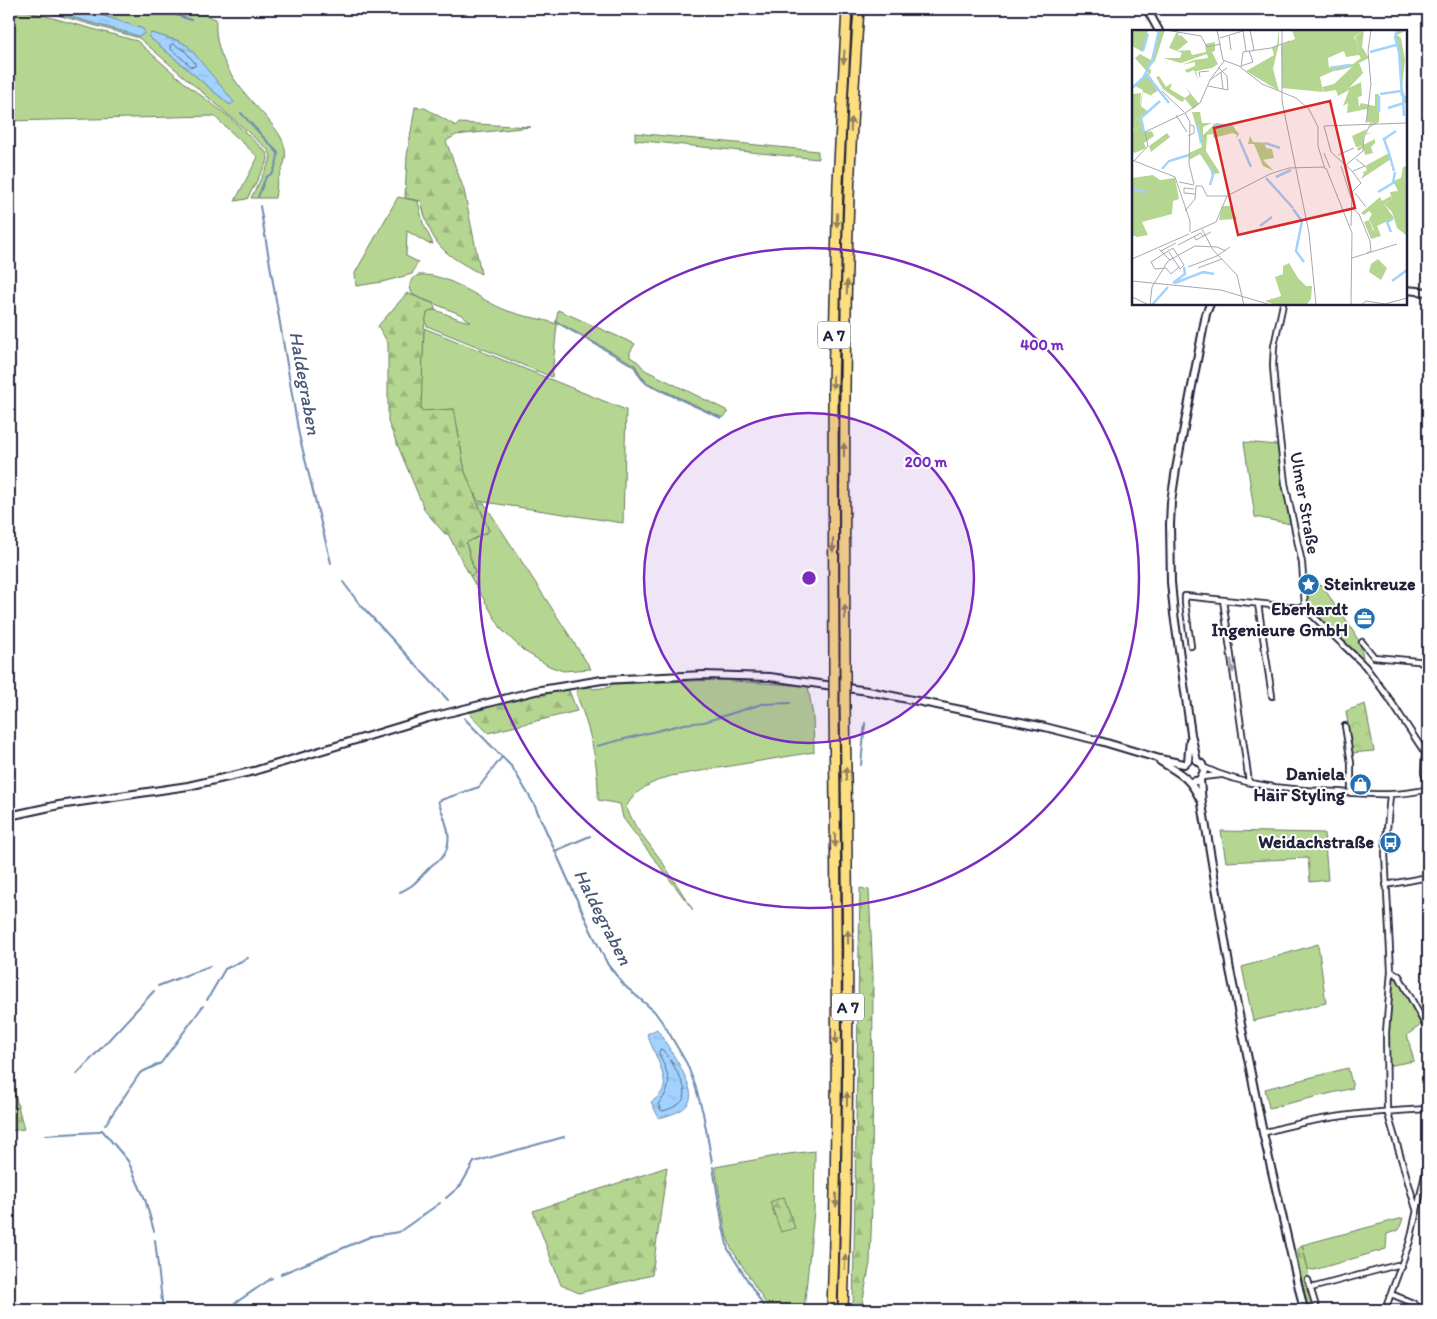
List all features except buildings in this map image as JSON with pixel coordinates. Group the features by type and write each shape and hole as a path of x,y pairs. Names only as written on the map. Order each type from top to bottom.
{"highway":[{"name":"A 7","path":"832,1310 836,1211 837,958 833,387 838,183 847,9"},
{"name":"A 7","path":"843,1310 847,1209 848,956 844,382 849,184 858,9"}],"main road":[{"path":"1147,9 1158,30"},
{"path":"1407,290 1428,292"},
{"path":"1205,305 1206,314"},
{"path":"1210,305 1206,314 1171,502 1170,525 1174,614 1191,734 1198,761 1203,767 1201,778 1202,804 1230,970 1263,1133 1304,1310"},
{"path":"9,816 59,805 188,786 245,773 428,718 566,684 704,674 770,677 868,691 1045,727 1100,740 1152,757 1186,762 1198,761"},
{"path":"1182,775 1191,734"},
{"path":"1152,757 1191,782 1202,804"},
{"path":"1191,782 1201,778"}],"street":[{"name":"Ulmer Straße","path":"1282,305 1274,346 1275,395 1286,483 1303,576 1305,606"},
{"path":"1191,646 1185,596 1301,608 1305,606 1312,615 1366,666 1427,752"},
{"path":"1223,600 1248,782"},
{"path":"1258,604 1272,696"},
{"path":"1362,642 1374,657 1428,662"},
{"path":"1346,726 1351,763 1351,793"},
{"path":"1428,744 1424,772 1428,783"},
{"path":"1203,767 1222,775 1248,782 1287,789 1390,795 1408,794 1428,789"},
{"path":"1201,778 1222,775"},
{"path":"1390,795 1385,853 1391,971 1386,1040 1386,1111 1416,1212"},
{"path":"1386,885 1428,877"},
{"path":"1391,971 1399,976 1428,1030"},
{"path":"1263,1133 1348,1114 1428,1109"},
{"path":"1385,1310 1410,1242 1428,1161"},
{"path":"1311,1288 1397,1265 1402,1267"},
{"path":"1308,1280 1317,1310"},
{"path":"1392,1294 1414,1303 1421,1310"}],"green space":[{"path":"9,9 20,9 137,41 186,84 228,116 266,152 268,160 247,199 235,201 258,157 214,116 9,121"},
{"path":"36,9 43,9 139,36 143,29 83,9 188,9 216,19 216,34 219,47 230,72 246,95 280,135 284,144 285,158 277,182 275,198 251,198 270,161 271,156 268,150 139,38","holes":["151,33 179,41 188,46 233,102 230,105 149,37"]},
{"path":"415,107 425,108 456,126 459,123 531,127 456,135 446,141 464,190 481,274 457,260 440,246 429,228 421,201 405,198 407,156"},
{"path":"635,133 818,151 818,159 635,140"},
{"path":"398,197 418,201 423,223 433,244 427,243 407,231 406,256 418,262 412,274 382,282 356,286 355,273"},
{"path":"418,275 442,278 508,311 557,324 552,377 427,326 425,320 426,313 431,310 471,322 462,315 413,295 411,284"},
{"path":"407,293 434,304 435,310 427,313 424,328 421,411 454,409 465,472 489,531 466,543 475,573 470,576 448,534 445,534 425,511 388,422 388,343 378,326"},
{"path":"558,310 635,344 630,352 630,357 645,370 726,410 728,413 723,418 648,383 635,365 556,321"},
{"path":"424,328 626,410 623,523 478,501 465,472 454,409 420,412"},
{"path":"1244,442 1277,445 1291,524 1255,517"},
{"path":"478,503 484,503 591,669 563,671 549,666 524,651 502,630 470,576 475,573 466,543 489,531"},
{"path":"1309,582 1323,586 1337,609 1342,613 1360,643 1364,662 1310,609 1306,600 1306,583"},
{"path":"718,680 808,686 813,716 814,752 671,776 645,787 630,801 626,807 636,827 661,860 693,910 623,818 620,804 598,800 595,758 576,693 579,688 610,687 611,684"},
{"path":"568,688 577,711 488,733 469,713 516,700"},
{"path":"1365,704 1374,751 1352,753 1346,711"},
{"path":"1221,831 1324,833 1328,880 1310,882 1308,858 1226,862"},
{"path":"860,888 869,890 873,976 872,1206 870,1263 861,1310 853,1310"},
{"path":"1318,944 1326,1003 1253,1021 1242,967"},
{"path":"1397,978 1421,1025 1407,1035 1414,1061 1387,1066 1393,979"},
{"path":"1348,1068 1353,1088 1269,1108 1265,1089"},
{"path":"9,1071 24,1129 9,1131"},
{"path":"815,1151 814,1211 804,1310 770,1310 731,1248 726,1234 715,1167"},
{"path":"667,1167 652,1275 579,1293 561,1285 533,1211"},
{"path":"784,1197 795,1228 781,1232 770,1202"},
{"path":"1403,1218 1399,1230 1387,1234 1386,1249 1314,1270 1308,1269 1302,1245"},
{"path":"1302,1245 1315,1310 1308,1310 1296,1252"}],"water":[{"path":"43,9 83,9 143,29 145,33 139,36"},
{"path":"151,33 179,41 188,46 234,102 230,105 148,36"},
{"path":"657,1029 685,1076 691,1095 689,1102 684,1108 676,1113 659,1118 651,1102 662,1092 664,1082 661,1069 647,1034"}],"waterway":[{"path":"159,9 191,20"},
{"name":"Haldegraben","path":"241,113 278,153 273,173 266,177 258,197"},
{"name":"Haldegraben","path":"260,206 299,435 331,563"},
{"path":"556,322 634,366 647,384 721,418"},
{"name":"Haldegraben","path":"343,582 358,602 448,700"},
{"path":"597,746 684,724 704,722 762,704 790,703"},
{"name":"Haldegraben","path":"464,718 512,767 534,804 608,965 625,986 654,1011 687,1064 703,1113 712,1162"},
{"path":"861,765 865,723"},
{"path":"400,892 417,881 441,858 446,850 448,829 438,801 479,787 502,757"},
{"path":"555,851 590,836"},
{"path":"207,1000 225,969 248,958"},
{"path":"158,986 210,966"},
{"path":"77,1074 154,991"},
{"path":"105,1125 140,1073 161,1063 203,1006"},
{"path":"45,1135 97,1132 102,1130 128,1161 145,1199 154,1231"},
{"path":"446,1198 461,1185 474,1162 564,1137"},
{"name":"Haldegraben","path":"713,1167 728,1249 766,1310"},
{"path":"281,1274 372,1236 399,1232 440,1203"},
{"path":"155,1240 163,1310"},
{"path":"225,1310 272,1278"}],"place":[{"name":"Steinkreuze","path":"1308,584"},
{"name":"Eberhardt Ingenieure GmbH","path":"1364,619"},
{"name":"Daniela Hair Styling","path":"1361,784"},
{"name":"Weidachstraße","path":"1390,842"}]}
